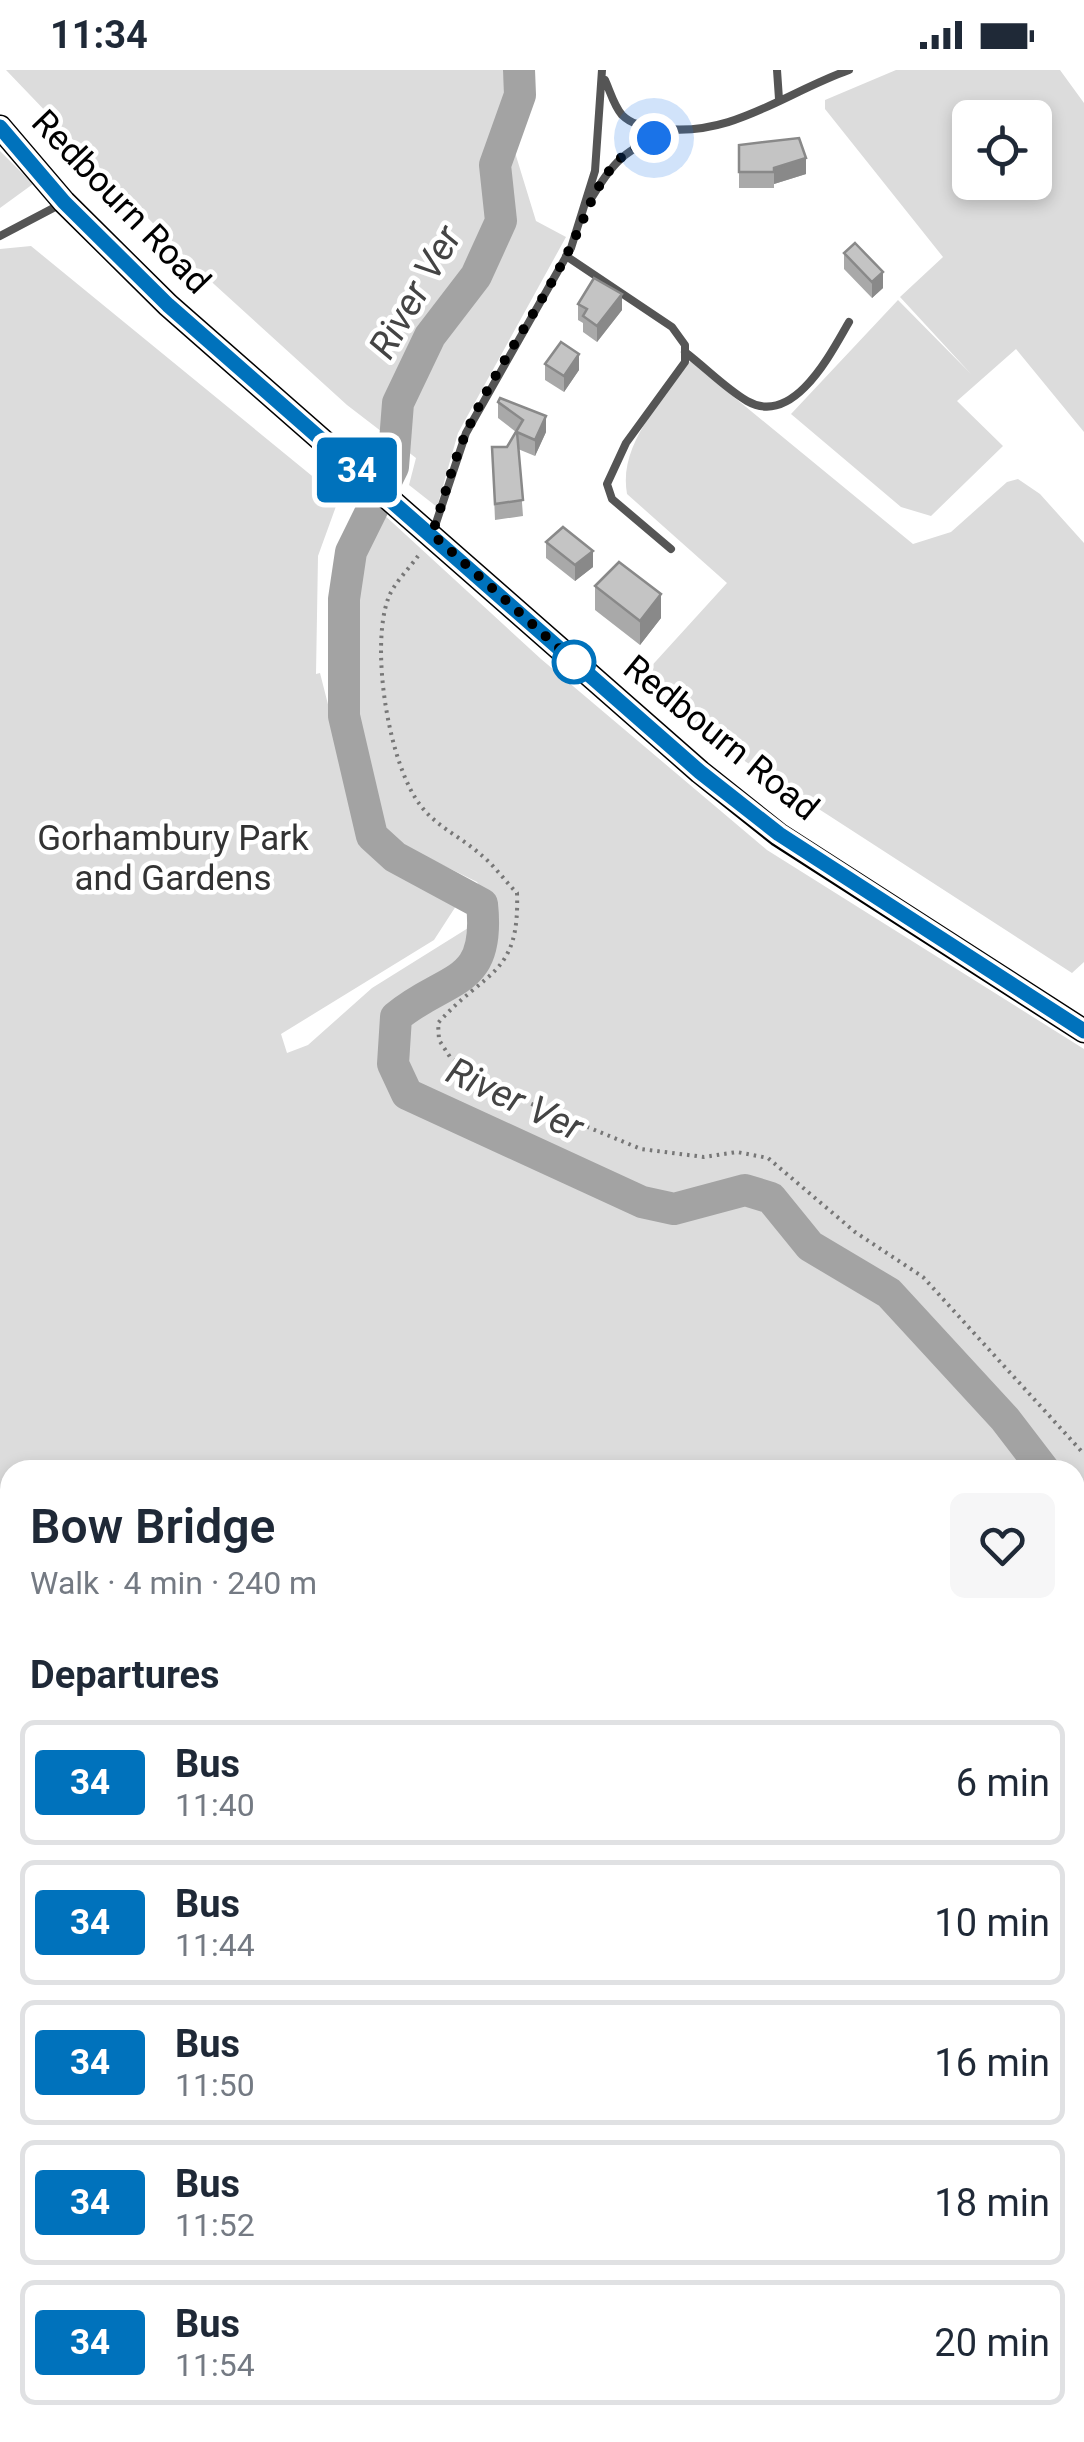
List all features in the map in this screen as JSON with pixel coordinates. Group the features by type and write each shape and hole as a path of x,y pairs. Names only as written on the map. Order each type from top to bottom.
{"main road":[{"name":"Redbourn Road","path":"0,127 64,202 168,305 398,505 428,542 700,772 779,834 1084,1031"}],"lane":[{"path":"777,70 780,99"},
{"path":"602,73 620,113 636,125 674,130 712,129 750,117 780,99 849,70"},
{"path":"428,542 466,433 566,256 584,210 595,171 602,73"},
{"path":"584,210 612,165 633,146 674,130"},
{"path":"0,236 64,202"},
{"path":"566,256 672,327 685,352 749,402 770,405 812,383 849,322"},
{"path":"672,549 612,499 607,484 626,442 685,362 685,352"}],"path":[{"path":"428,542 388,598 383,659 394,745 405,782 422,808 480,854 517,894 518,930 506,961 438,1022 439,1040 450,1057 495,1088 641,1149 704,1157 737,1152 768,1158 855,1232 924,1277 1084,1454"}],"green space":[{"path":"6,70 503,70 513,146 536,221 566,237 458,433 437,507 409,485 416,458 347,405 193,265"},
{"path":"896,70 1060,70 1084,103 1084,432 1016,349 957,401 1003,446 931,516 901,507 791,414 898,300 971,374 900,297 943,257 825,109 825,100"},
{"path":"0,151 33,184 0,208"},
{"name":"Gorhambury Park and Gardens","path":"31,246 339,498 318,556 316,674 320,673 361,834 396,871 456,906 434,940 281,1034 287,1053 308,1045 372,988 497,910 477,882 384,836 349,709 357,558 381,512 541,659 767,850 1084,1049 1084,1460 0,1460 0,249"},
{"path":"690,361 913,544 951,532 1007,482 1018,479 1040,494 1084,543 1084,962 1072,973 720,745 636,683 727,583 627,494 629,458 636,440"}],"building":[{"path":"799,138 806,158 774,168 774,172 739,172 739,145"},
{"path":"855,243 883,272 872,282 844,253"},
{"path":"594,278 622,294 597,326 583,316 587,309 578,304"},
{"path":"561,342 579,354 564,376 545,364"},
{"path":"500,398 546,416 535,440 517,432 523,500 495,504 492,447 507,447 523,420 498,402"},
{"path":"563,527 593,551 575,565 546,542"},
{"path":"619,562 661,594 640,621 595,586"}],"waterway":[{"name":"River Ver","path":"519,70 520,95 495,165 501,221 476,276 430,336 398,403 393,467 351,552 344,599 344,716 372,836 395,857 482,904 483,931 472,966 396,1017 393,1064 407,1094 642,1202 674,1209 745,1190 771,1198 810,1246 889,1293 1005,1419 1036,1460"}],"bus line":[{"name":"34","path":"0,127 64,202 168,305 700,772 779,834 1084,1031"}],"route":[{"path":"574,662 580,667 432,534 466,433 513,344 571,248 584,210 612,165 633,146 654,138"}]}
